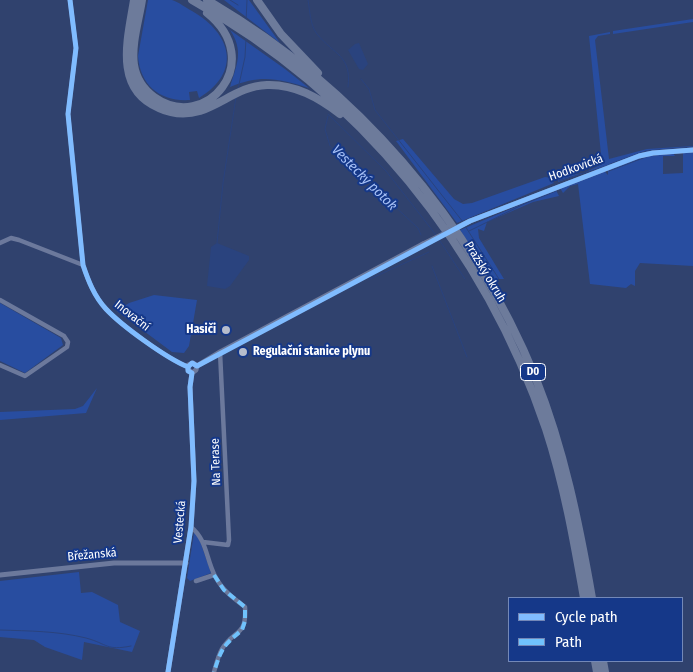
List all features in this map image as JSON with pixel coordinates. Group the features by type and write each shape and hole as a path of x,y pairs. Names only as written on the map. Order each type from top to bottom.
{"highway":[{"path":"134,0 127,45 126,66 133,85 143,98 160,109 180,114 201,111 237,92 267,85 298,90 327,104 366,133"},
{"path":"142,0 134,50 136,72 142,84 153,96 166,103 181,106 198,104 217,92 228,77 232,61 231,46 224,31 191,0"},
{"name":"Pražský okruh","path":"191,0 251,37 319,89 366,133 406,178 442,224 471,267 503,325 528,382 553,453 566,500 584,597"},
{"name":"Pražský okruh","path":"207,0 240,20 301,64 340,97 383,140 430,195 472,256 510,322 536,379 560,450 578,524 592,597"},
{"path":"257,0 282,34 340,97"}],"street":[{"name":"Inovační","path":"70,0 76,48 68,114 82,264 89,282 105,308 174,360 188,366"},
{"name":"Hodkovická","path":"220,352 470,221 639,156 693,150"},
{"path":"0,243 11,238 19,240 82,264"},
{"path":"0,300 64,336 68,342 67,347 25,376 0,365"},
{"path":"197,366 192,363 188,366 188,371 192,373 196,370 197,366 220,352"},
{"name":"Na Terase","path":"203,542 228,545 229,540 220,352"},
{"name":"Vestecká","path":"168,672 191,527 194,481 190,387 192,373"},
{"path":"191,527 199,533 214,576 224,590 245,607 246,613 242,630 229,640 220,651 214,672"},
{"name":"Břežanská","path":"0,575 114,563 186,563"},
{"path":"196,581 214,576"}],"shaded area":[{"path":"148,0 172,0 180,4 206,20 223,42 227,53 222,77 213,88 199,98 197,91 189,92 190,100 180,100 161,95 148,84 143,76 138,56"},
{"path":"224,0 249,0 280,43"},
{"path":"693,19 693,22 613,34 613,31"},
{"path":"230,30 309,88 270,79 251,80 230,87 237,64 238,51"},
{"path":"610,32 610,34 598,36 595,40 609,159 647,149 693,146 693,148 638,155 558,182 558,177 584,173 602,164 589,36"},
{"path":"359,43 368,64 363,70 359,69 348,50"},
{"path":"403,139 454,199 463,204 472,203 545,177 551,178 554,183 457,223 396,141"},
{"path":"683,152 693,152 693,266 640,263 635,271 635,286 631,284 626,288 590,284 578,184 570,186 563,193 560,188 604,171 608,175 608,170 642,157 673,153 675,156 663,156 663,174 683,173"},
{"path":"556,190 559,196 533,202 487,222 484,231 478,229 479,238 504,279 492,279 460,230"},
{"path":"217,243 249,256 249,260 230,286 225,289 207,286 211,247"},
{"path":"154,295 197,300 189,346 184,353 172,352 117,311 129,303"},
{"path":"0,303 61,338 63,345 25,373 0,361"},
{"path":"97,388 86,413 0,420 0,412 75,409 83,406"},
{"path":"194,533 198,535 211,573 190,581 187,578"},
{"path":"79,572 81,593 92,592 118,605 120,622 140,631 132,652 84,642 82,660 45,647 34,640 0,637 0,581"}],"waterway":[{"path":"230,0 238,5"},
{"path":"246,22 247,0"},
{"name":"Vestecký potok","path":"308,0 313,26 317,34 340,56 347,68 349,76 348,87"},
{"path":"238,89 245,57 246,38"},
{"path":"361,79 369,89 375,110 463,222"},
{"path":"217,243 223,183 236,97"},
{"path":"328,114 386,171 436,235"},
{"name":"Vestecký potok","path":"328,116 325,129 330,146 418,228 421,235"},
{"path":"610,164 646,151 693,147"},
{"path":"609,171 646,157"},
{"path":"558,181 594,170"},
{"path":"469,231 524,204 556,191"},
{"path":"465,226 499,279"},
{"path":"438,238 465,279"},
{"path":"370,279 429,252"},
{"name":"Vestecký potok","path":"432,266 467,357"},
{"path":"0,630 65,634 86,638 117,648 131,646"}],"marked path":[{"path":"214,575 224,590 245,607 245,621 242,630 224,648 214,672"}],"cycle path":[{"path":"70,0 76,48 68,114 83,265 89,282 106,309 145,341 168,357 188,367"},
{"path":"188,367 192,363 197,366 470,221 639,156 693,150"},
{"path":"168,672 191,527 194,481 190,387 192,373 188,371 188,367"}],"place":[{"name":"Hasiči","path":"226,330"},
{"name":"Regulační stanice plynu","path":"243,352"}]}
